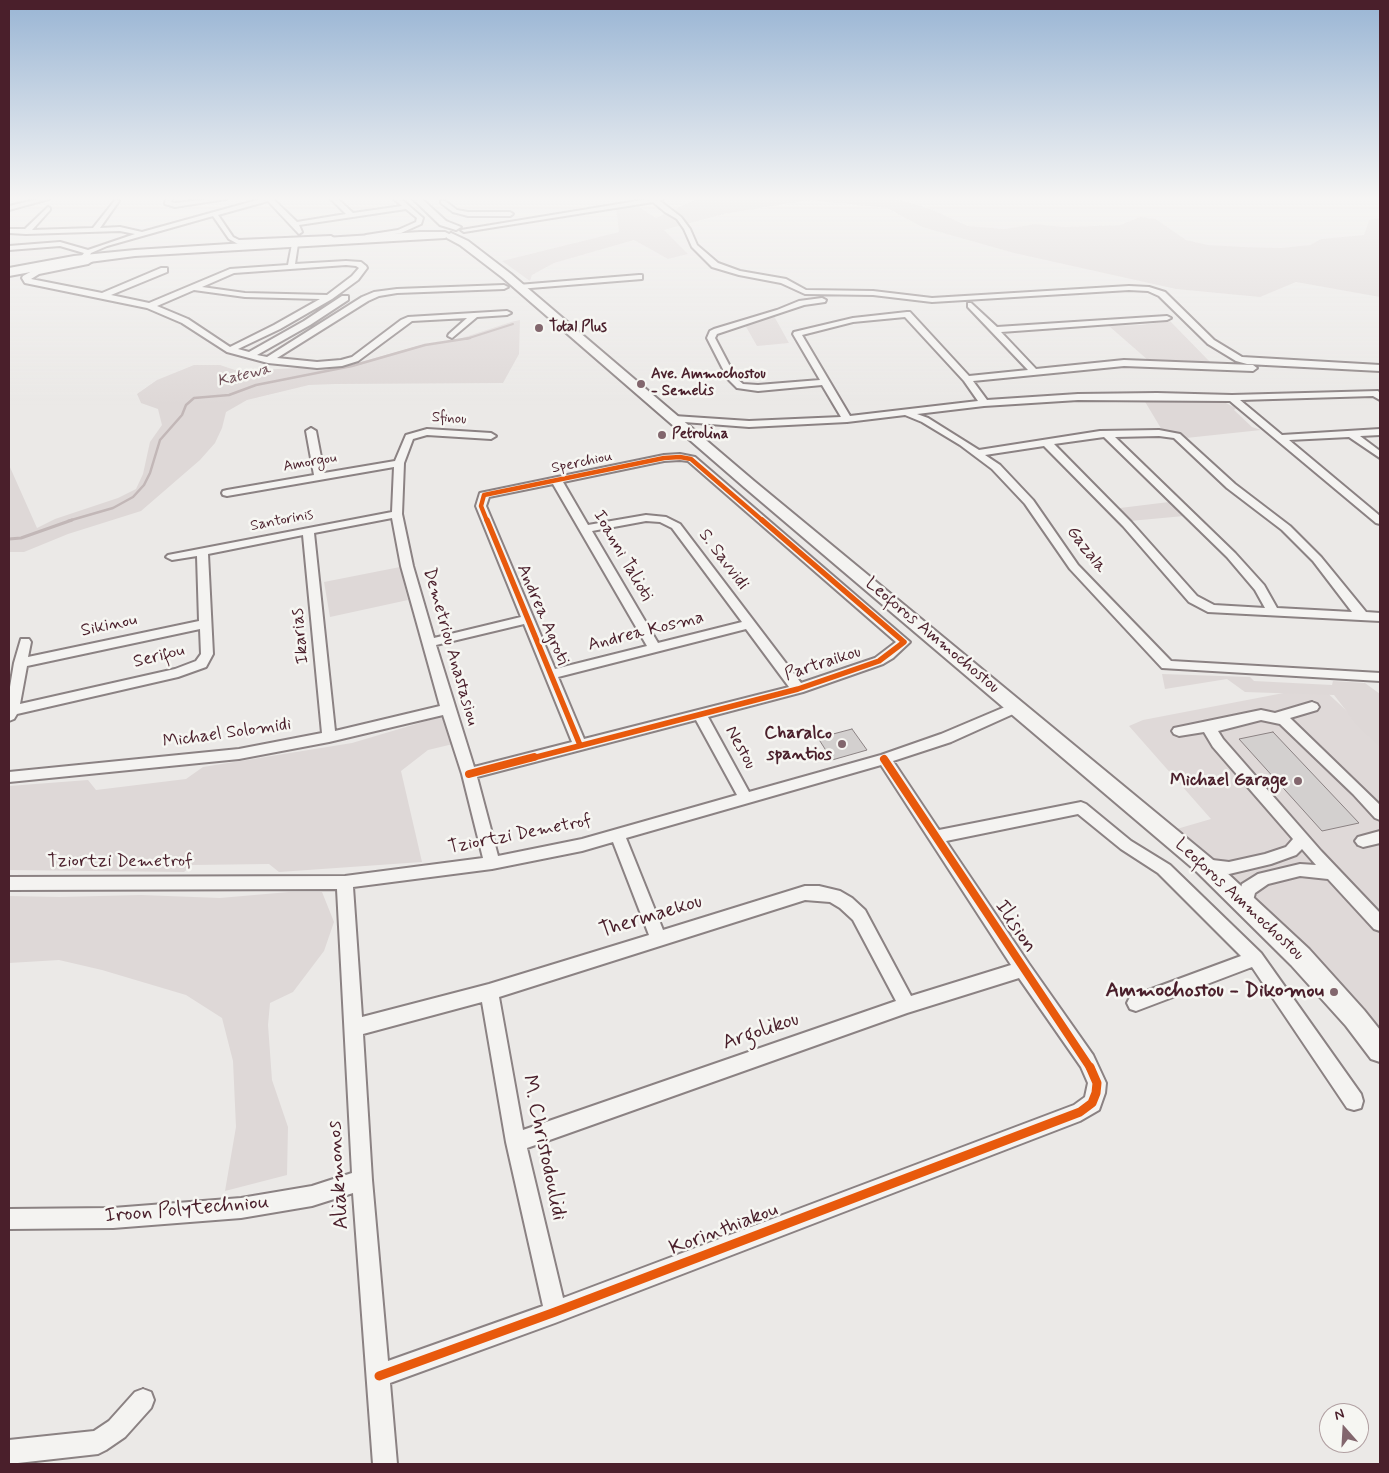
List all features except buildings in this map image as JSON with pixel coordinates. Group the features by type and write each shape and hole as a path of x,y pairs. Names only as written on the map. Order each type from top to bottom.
{"main road":[{"path":"9,272 30,268"},
{"name":"Leoforos Ammochostou","path":"490,268 1204,864 1317,975 1380,1050"}],"street":[{"path":"57,268 37,272 26,278 39,284 104,295 150,306 185,321 230,350 268,360 316,365 348,361 359,356 408,320 420,317 507,313"},
{"path":"150,306 230,271 270,268"},
{"path":"230,350 329,297 355,278 362,270 361,268"},
{"path":"721,268 783,281 805,292 873,293 932,300 1129,288 1149,289 1162,294 1211,342 1247,362 1380,368"},
{"path":"104,295 164,270"},
{"path":"268,360 365,299 385,292 511,287 639,277"},
{"path":"194,288 245,295 329,297"},
{"path":"1034,372 971,305 1140,293"},
{"path":"250,355 307,323 350,294"},
{"path":"824,382 758,388 740,386 732,379 711,335 717,331 780,312 805,302 880,298"},
{"path":"847,419 797,334 853,320 907,314 967,379 984,403"},
{"path":"452,336 475,315"},
{"path":"995,330 1167,318"},
{"path":"967,379 1097,365 1148,363 1298,370"},
{"path":"674,420 692,418 759,424 847,419 984,403 1078,397 1157,396 1232,398 1375,393 1380,396"},
{"path":"1232,398 1380,521"},
{"name":"Gazala","path":"907,413 925,420 996,467 1029,502 1074,567 1167,665 1380,677"},
{"path":"311,431 319,476"},
{"name":"Sfinou","path":"407,439 413,435 427,432 491,436"},
{"path":"1280,438 1380,432"},
{"path":"977,453 1107,434 1159,433 1177,436 1231,486 1286,528 1318,559 1362,616"},
{"path":"1107,434 1231,555 1260,588 1273,611"},
{"path":"1351,434 1380,454"},
{"name":"Demetriou Anastasiou","path":"407,439 399,463 397,514 407,566 448,709 469,774 492,863"},
{"path":"1046,442 1127,524 1193,599 1212,609 1380,617"},
{"name":"Sperchiou","path":"484,495 664,458 685,457"},
{"name":"Partraikou","path":"469,774 700,716 798,689 879,661 904,642 696,462 685,457"},
{"name":"Amorgou","path":"227,492 399,463"},
{"name":"Ioanni Talioti","path":"557,481 587,529 655,648"},
{"name":"Andrea Agroti","path":"484,495 481,506 580,745"},
{"name":"Santorinis","path":"172,557 397,514"},
{"name":"S. Savvidi","path":"587,529 646,518 662,519 676,526 798,689"},
{"name":"Ikarias","path":"308,531 329,737"},
{"name":"Serifou","path":"10,713 178,674 197,667 204,661 207,654 202,551"},
{"path":"429,643 527,620"},
{"name":"Sikinou","path":"20,663 206,624"},
{"name":"Andrea Kosma","path":"551,674 750,624"},
{"path":"10,713 25,642"},
{"name":"Tziortzi Demetrof","path":"9,883 345,882 492,863 582,846 884,760 946,738 1017,707"},
{"path":"1275,718 1312,707"},
{"name":"Michael Solomidi","path":"9,778 239,754 329,737 448,709"},
{"path":"1179,731 1261,715 1284,720 1358,790 1380,814"},
{"name":"Nestou","path":"700,716 746,800"},
{"path":"1216,725 1210,730 1218,743 1332,873 1380,924"},
{"name":"Ilision","path":"884,760 1093,1072 1097,1083 1096,1093 1092,1103 1080,1112"},
{"path":"935,837 1082,808 1126,845 1164,869 1255,958 1354,1101"},
{"path":"618,836 658,938"},
{"path":"1362,841 1380,837"},
{"path":"1204,864 1229,868 1266,860 1291,851 1302,839"},
{"path":"1245,903 1248,889 1264,879 1300,870 1332,873"},
{"name":"Aliakmonos","path":"345,882 362,1180 385,1464"},
{"name":"Thermaekou","path":"353,1028 488,992 805,893 834,896 846,903 859,915 907,1005"},
{"path":"1136,1003 1255,958"},
{"name":"Argolikou","path":"516,1142 907,1005 1023,969"},
{"name":"M. Christodoulidi","path":"488,992 516,1142 555,1312"},
{"name":"Korinthiakou","path":"379,1376 555,1312 1080,1112"},
{"name":"Iroon Polytechniou","path":"9,1219 113,1218 241,1208 312,1196 362,1180"},
{"path":"9,1452 98,1442 117,1429 144,1400"}],"shaded area":[{"path":"511,268 545,268 532,275 530,281"},
{"path":"1080,268 1380,268 1380,297 1296,282 1260,297 1176,289"},
{"path":"774,316 789,343 757,346 745,325"},
{"path":"520,320 519,354 503,383 309,385 247,400 226,412 222,428 215,443 200,460 141,511 68,534 24,552 9,552 9,465 37,528 55,519 118,498 136,489 143,474 150,442 162,425 158,409 141,403 137,394 157,380 194,365 220,365 238,371 338,366 364,361 417,346 459,339"},
{"path":"1170,321 1211,363 1176,360 1149,361 1109,326 1141,325"},
{"path":"1144,400 1152,402 1222,401 1236,408 1234,410 1252,427 1261,430 1186,438 1176,433 1162,430"},
{"path":"1169,502 1184,516 1130,521 1120,508"},
{"path":"400,567 408,600 330,617 324,582"},
{"path":"1162,674 1250,677 1254,681 1332,685 1333,681 1365,683 1380,694 1380,746 1358,726 1334,695 1245,692 1227,679 1165,689"},
{"path":"1320,686 1380,742 1380,1036 1316,965 1163,833 1211,819 1129,726 1143,720"},
{"path":"443,716 453,744 428,750 401,771 422,862 279,872 269,864 192,865 184,872 9,870 9,786 88,780 96,790 186,779 203,767 352,743"},
{"path":"289,892 322,892 334,922 324,951 293,992 270,1003 268,1025 272,1080 288,1127 287,1175 225,1191 236,1127 233,1061 222,1018 186,995 102,970 59,960 9,963 9,896 141,895 220,898"}],"waterway":[{"name":"Katewa","path":"468,338 513,324"},
{"name":"Katewa","path":"68,521 113,508 133,497 144,485 150,473 160,440 182,415 186,405 194,398 229,395 256,385 352,366 425,345 468,338"},
{"name":"Katewa","path":"9,539 21,538 72,520"}],"cycle path":[{"path":"469,774 798,689 879,661 904,642 691,459 680,457 664,458 484,495 481,506 580,745"},
{"path":"379,1376 555,1312 1080,1112 1092,1103 1097,1083 1087,1061 1023,969 884,759"}],"place":[{"name":"Total Plus","path":"539,328"},
{"name":"Ave. Ammochostou - Semelis","path":"641,384"},
{"name":"Petrolina","path":"662,435"},
{"name":"Charalco spantios","path":"842,744"},
{"name":"Michael Garage","path":"1298,781"},
{"name":"Ammochostou - Dikomou","path":"1334,992"}]}
